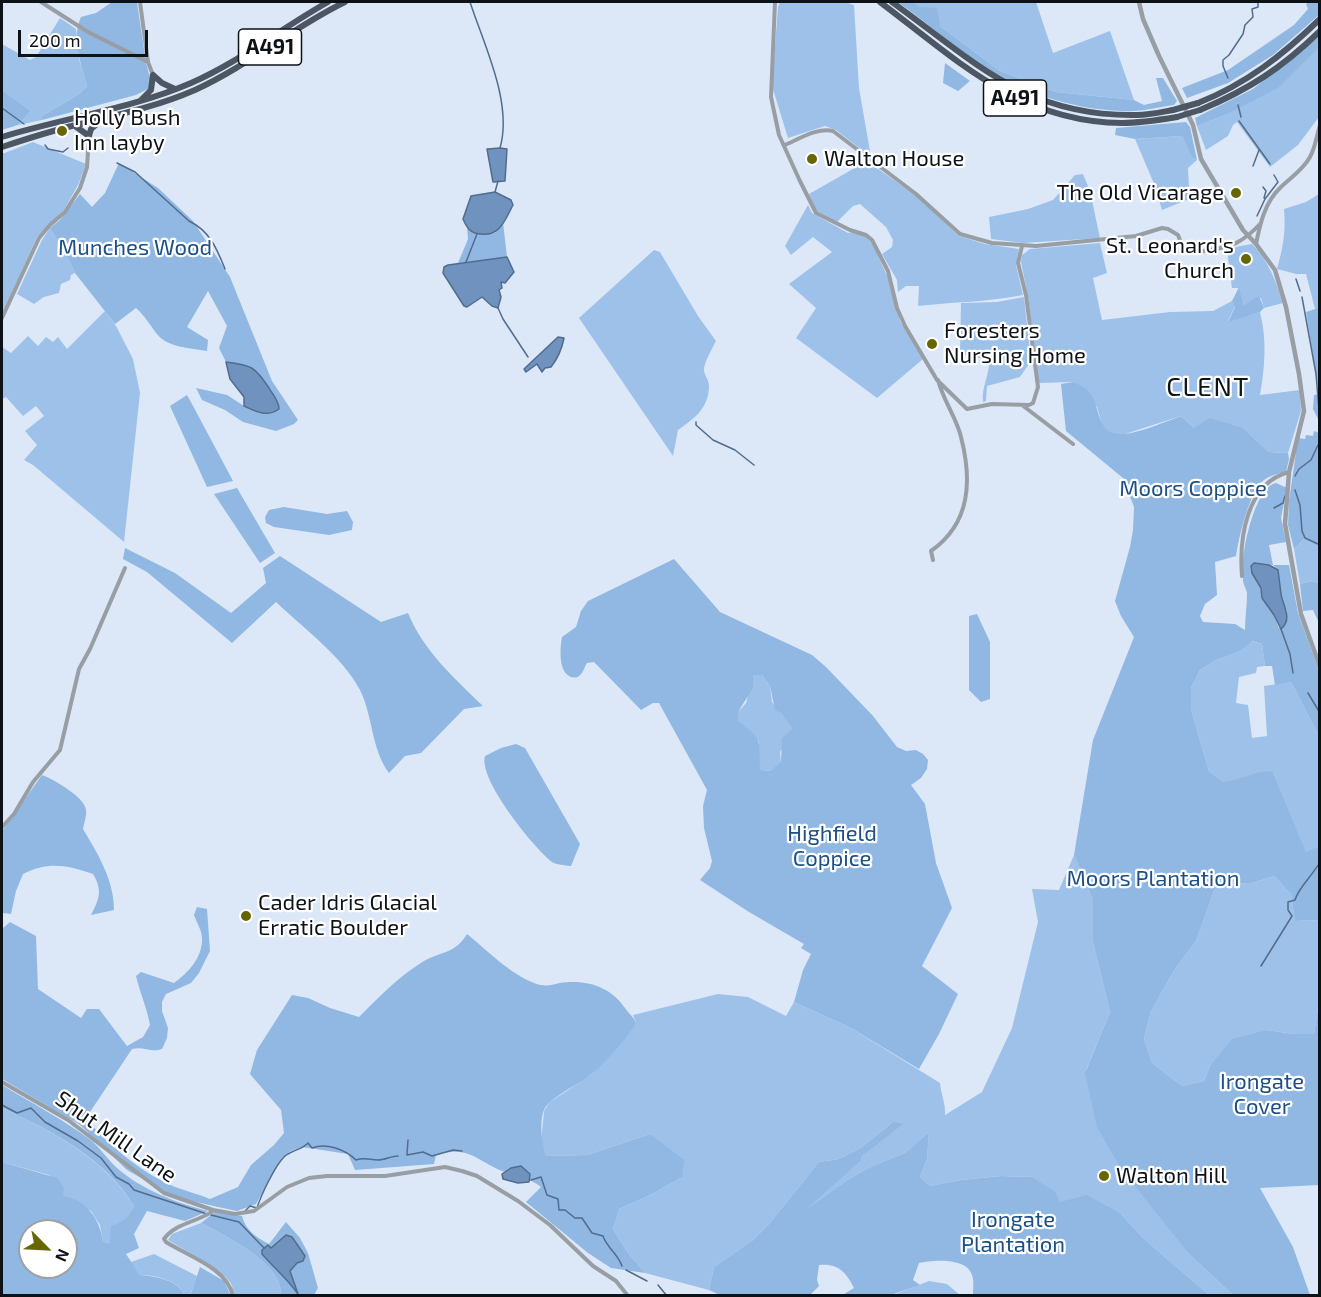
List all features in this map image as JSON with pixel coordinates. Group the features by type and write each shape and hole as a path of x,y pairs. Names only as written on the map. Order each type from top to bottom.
{"highway":[{"name":"A491","path":"2,137 47,123 138,102 176,89 215,72 328,2"},
{"name":"A491","path":"2,147 75,125 155,106 244,64 345,2"},
{"name":"A491","path":"880,2 989,84 1018,100 1053,113 1106,122 1149,121 1177,117 1199,107 1276,59 1320,19"},
{"name":"A491","path":"892,2 958,53 999,81 1057,106 1097,114 1139,115 1199,107 1236,95 1281,65 1320,31"},
{"path":"153,75 162,83 176,89"},
{"path":"138,102 151,90 153,75"},
{"path":"75,125 89,136 93,126 107,118"}],"street":[{"path":"40,2 88,32 148,62"},
{"path":"140,2 148,62 153,75"},
{"path":"775,2 771,97 779,135 816,213 850,230 866,235 872,240 888,271 902,321 937,380 967,409 992,404 1033,403 1038,387 1026,295 1018,263 1022,246"},
{"path":"1139,2 1143,19 1159,56 1193,125 1201,159 1247,235 1275,270 1286,307 1304,411 1289,472 1285,524 1301,614 1320,667"},
{"path":"1256,244 1260,224 1276,191 1303,167 1309,158 1320,125"},
{"path":"785,145 813,133 833,131 916,194 960,234 992,243 1022,246 1078,243 1136,236 1162,228 1175,232 1184,250 1194,252 1226,248 1240,242 1260,224"},
{"path":"2,318 39,238 65,212 80,188 87,167 89,136"},
{"path":"933,560 931,551 943,542 960,518 968,491 961,435 937,380"},
{"path":"1021,404 1073,444"},
{"path":"1242,576 1245,527 1258,493 1271,479 1289,472"},
{"path":"2,827 14,814 33,782 60,750 79,669 125,568"},
{"name":"Shut Mill Lane","path":"2,1083 68,1120 164,1193 210,1213 235,1214 254,1210 287,1187 309,1178 385,1176 445,1167 477,1176 518,1201 564,1238 593,1266 616,1281 628,1296"},
{"path":"210,1213 173,1230 165,1240 222,1277 230,1285 233,1296"}],"shaded area":[{"path":"780,2 845,2 854,5 859,88 871,157 836,130 825,126 788,138 772,86"},
{"path":"913,2 1036,2 1053,53 1110,31 1134,100 1056,92 1000,71 940,26"},
{"path":"60,18 76,29 79,59 87,86 79,94 42,116 42,120 18,125 31,111 2,90 2,44 30,60 36,57"},
{"path":"1319,47 1319,117 1298,145 1270,167 1237,122 1228,136 1206,150 1197,126 1225,115"},
{"path":"1182,136 1192,156 1197,160 1188,168 1189,188 1194,197 1162,210 1155,186 1135,139"},
{"path":"33,142 86,164 78,185 64,210 37,237 2,315 2,154"},
{"path":"487,149 507,149 505,181 493,182"},
{"path":"867,161 915,195 959,236 985,244 1019,249 1016,265 1023,295 984,301 918,306 919,286 906,286 898,292 897,280 882,254 892,247 893,240 886,227 860,204 853,206 837,222 816,211 809,194"},
{"path":"1083,174 1090,191 1100,238 1023,243 991,239 989,217 1028,209 1053,200 1075,175"},
{"path":"495,192 511,200 513,205 504,222 492,233 480,234 471,231 463,219 471,196"},
{"path":"1319,194 1319,309 1315,309 1306,274 1277,269 1284,239 1284,209 1306,202"},
{"path":"808,205 812,213 848,233 855,232 867,237 890,282 900,321 923,359 877,398 796,338 816,308 789,284 832,252 813,237 791,255 785,246"},
{"path":"50,228 75,273 71,275 70,280 61,284 59,293 44,297 34,304 17,294"},
{"path":"1100,243 1107,273 1093,278 1102,320 1170,312 1213,311 1232,301 1235,306 1228,321 1260,312 1264,332 1264,353 1260,395 1300,390 1301,411 1288,453 1269,452 1243,428 1194,428 1181,416 1125,434 1112,434 1103,428 1097,407 1073,382 1039,383 1028,296 1021,262 1022,255 1030,249"},
{"path":"1252,244 1275,280 1283,303 1264,308 1261,298 1244,305 1239,288 1232,288 1227,250"},
{"path":"654,250 660,252 698,316 716,341 704,368 709,386 706,401 700,412 678,430 673,456 579,318"},
{"path":"507,257 514,272 505,283 501,282 498,308 482,297 467,307 464,306 443,273 444,267 448,265"},
{"path":"1024,297 1031,361 1020,377 987,386 986,401 983,402 989,360 960,354 961,303 997,302"},
{"path":"105,311 116,326 133,359 140,393 124,542 33,465 24,460 37,445 25,431 44,416 36,406 23,416 6,397 2,399 2,347 11,353 28,336 38,346 46,337 53,342 58,337 67,349"},
{"path":"558,337 564,338 558,357 551,367 545,368 542,372 537,364 526,372 524,369"},
{"path":"226,362 242,364 256,371 276,398 279,409 266,413 244,406 244,397 230,379"},
{"path":"1305,538 1319,545 1319,583 1312,581 1300,584 1294,549"},
{"path":"1254,563 1269,565 1278,570 1287,617 1281,629 1262,598 1261,588 1252,573 1251,566"},
{"path":"1251,641 1262,644 1265,666 1257,667 1256,673 1239,677 1236,703 1248,705 1252,738 1267,736 1264,686 1291,682 1319,736 1319,846 1306,853 1273,772 1252,774 1231,782 1223,782 1209,771 1191,710 1191,688 1200,670 1216,660 1241,651"},
{"path":"753,675 762,675 770,686 772,702 794,729 780,752 781,763 770,771 761,770 758,760 759,742 738,720 738,712 746,703"},
{"path":"1074,855 1093,900 1093,942 1110,1012 1086,1070 1156,1211 1188,1253 1233,1295 1209,1295 1143,1238 1121,1214 1060,1202 1032,1177 1001,1176 930,1186 920,1177 927,1159 929,1132 905,1153 870,1167 849,1179 802,1213 861,1161 862,1156 893,1122 862,1147 839,1159 819,1162 769,1224 753,1240 714,1267 709,1290 645,1273 628,1253 613,1229 619,1209 682,1177 650,1134 587,1155 546,1156 541,1144 544,1111 550,1102 592,1074 636,1023 633,1015 718,994 748,997 786,1016 794,1002 851,1028 940,1083 945,1115 982,1092 1012,1028 1038,922 1032,889 1059,890"},
{"path":"1274,876 1291,894 1295,921 1319,920 1319,1002 1314,1034 1267,1030 1210,1066 1204,1081 1182,1086 1152,1063 1144,1039 1151,1011 1175,969 1196,941 1218,880 1249,884"},
{"path":"2,1108 40,1126 76,1148 108,1174 122,1189 134,1206 130,1216 121,1223 110,1243 103,1242 100,1225 91,1211 62,1196 49,1175 2,1162"},
{"path":"521,1166 530,1174 529,1182 518,1183 503,1179 502,1174 511,1168"},
{"path":"201,1223 237,1243 263,1262 273,1272 279,1283 281,1295 234,1295 230,1282 225,1276 168,1240 172,1234"},
{"path":"286,1235 292,1237 305,1256 303,1261 297,1263 290,1271 298,1294 262,1254 262,1250 268,1245 271,1248"},
{"path":"154,1254 197,1276 190,1295 184,1295 177,1286 165,1279 140,1275 131,1262"},
{"path":"929,1281 947,1284 960,1295 891,1296"}],"green space":[{"path":"112,2 137,2 146,63 152,84 148,89 136,95 42,120 42,116 79,94 87,86 78,51 78,25 81,17 96,13"},
{"path":"898,2 913,2 920,7 937,8 940,26 1000,71 1056,92 1134,100 1144,105 1162,101 1156,78 1163,78 1177,101 1174,105 1124,111 1073,105 1040,95 993,73"},
{"path":"1319,2 1319,15 1273,55 1228,83 1187,98 1182,88 1228,70 1294,25 1308,9 1306,4"},
{"path":"1319,36 1319,47 1278,88 1225,115 1197,126 1195,118 1253,89"},
{"path":"945,63 970,81 958,91 943,83"},
{"path":"2,90 31,111 18,125 2,130"},
{"path":"1186,122 1190,127 1197,160 1192,157 1182,136 1135,139 1115,135 1116,128"},
{"name":"Munches Wood","path":"119,163 158,188 193,221 230,277 272,381 298,420 294,424 276,431 243,422 225,410 202,400 196,388 227,395 244,406 278,403 263,379 254,370 247,366 226,362 219,348 227,326 208,291 187,327 208,340 207,351 180,347 162,339 136,308 115,324 75,273 50,228 60,220 80,194 92,207 105,193"},
{"path":"503,222 507,257 458,263 468,239 467,228 474,233 495,233"},
{"path":"1239,287 1244,305 1259,296 1264,308 1260,312 1228,322 1235,307 1232,301"},
{"path":"1319,309 1319,394 1306,312"},
{"path":"1073,382 1085,388 1091,394 1103,424 1113,433 1137,432 1181,416 1194,428 1210,418 1243,428 1269,452 1288,453 1286,472 1265,479 1256,491 1245,518 1236,556 1215,562 1217,595 1205,604 1200,616 1203,622 1235,624 1245,630 1247,593 1243,582 1243,566 1252,517 1269,487 1276,483 1287,488 1281,518 1286,542 1269,545 1273,565 1289,565 1298,613 1319,671 1319,736 1291,682 1275,685 1272,666 1265,666 1262,644 1252,641 1241,651 1216,660 1200,670 1191,688 1191,710 1209,771 1223,782 1260,772 1273,772 1306,852 1319,846 1319,920 1295,921 1291,894 1274,876 1249,884 1218,880 1196,941 1175,969 1151,1011 1144,1039 1152,1063 1182,1086 1204,1081 1210,1066 1232,1039 1267,1030 1314,1034 1319,1002 1319,1185 1260,1188 1293,1247 1310,1295 1233,1295 1188,1253 1120,1167 1097,1127 1085,1073 1110,1012 1093,942 1093,900 1074,855 1093,740 1134,637 1115,601 1130,547 1134,507 1123,478 1066,431 1061,384","holes":["1254,563 1273,565 1278,570 1281,597 1287,611 1279,628 1274,615 1262,598"]},
{"path":"1319,394 1319,421 1313,409 1314,395"},
{"path":"187,395 233,481 207,487 170,406"},
{"path":"1314,431 1319,433 1319,545 1305,538 1294,549 1288,525 1298,438 1305,439 1306,435 1313,436"},
{"path":"237,488 275,553 260,563 214,494"},
{"path":"284,507 327,514 347,511 353,522 352,530 329,535 274,527 266,523 265,517 269,510"},
{"path":"125,548 175,573 231,613 266,583 263,568 280,556 381,622 408,613 431,651 450,674 483,706 464,709 421,753 405,756 389,773 375,743 360,690 333,654 276,602 232,643 147,572 123,559"},
{"name":"Highfield Coppice","path":"674,559 720,612 812,655 873,716 897,747 906,751 916,750 928,760 927,769 921,778 911,785 925,804 936,863 952,908 922,966 958,994 919,1069 851,1028 794,1002 803,970 811,954 801,948 804,944 700,880 710,868 712,861 704,828 703,806 707,790 659,703 653,703 641,710 594,662 587,663 582,673 575,678 564,670 561,659 562,637 576,627 581,611 588,601","holes":["753,675 762,675 770,686 775,710 781,713 793,729 782,738 781,762 770,771 761,770 758,741 738,720 738,712 753,688"]},
{"path":"1312,581 1319,583 1319,623 1313,610 1303,611 1300,584"},
{"path":"977,614 990,642 990,699 981,702 969,690 969,616"},
{"path":"516,744 525,748 580,844 571,866 554,863 543,854 509,812 490,780 485,767 485,756"},
{"path":"42,775 68,789 84,805 86,814 83,829 108,878 114,910 91,915 99,895 93,874 75,868 49,866 23,874 16,891 11,914 2,913 2,831"},
{"path":"197,907 207,909 210,951 191,983 166,994 162,1002 162,1011 168,1028 162,1049 132,1049 86,1118 126,1157 175,1187 210,1199 238,1187 251,1165 284,1133 281,1110 250,1074 257,1050 292,995 308,998 359,1017 406,973 424,961 453,949 467,934 507,968 534,983 548,985 578,982 602,988 615,996 635,1021 636,1023 627,1036 601,1066 547,1105 542,1115 542,1133 546,1156 587,1155 650,1134 684,1160 682,1177 619,1209 613,1229 628,1253 645,1273 611,1268 588,1253 526,1202 541,1187 532,1181 502,1171 464,1153 447,1152 436,1155 434,1164 355,1170 348,1154 302,1147 282,1158 256,1204 237,1211 175,1197 127,1170 80,1125 2,1079 2,929 10,922 36,936 38,989 81,1018 87,1009 99,1009 127,1046 143,1037 150,1025 136,976 141,972 174,983 189,969 202,945 201,933 194,915"},
{"path":"2,1085 92,1141 117,1168 137,1183 172,1200 208,1211 185,1221 147,1211 134,1234 139,1248 126,1254 140,1275 172,1282 184,1295 2,1295 2,1162 57,1178 64,1188 63,1196 79,1202 91,1212 99,1226 103,1242 110,1243 111,1226 125,1219 134,1206 122,1189 93,1160 40,1126 2,1108"},
{"name":"Irongate Plantation","path":"893,1122 903,1124 862,1156 861,1161 807,1209 870,1167 905,1153 929,1132 927,1159 920,1177 930,1186 1001,1176 1032,1177 1055,1192 1060,1202 1087,1195 1121,1214 1143,1238 1209,1295 973,1295 973,1277 966,1267 954,1262 939,1261 919,1263 913,1280 920,1285 891,1295 844,1294 854,1288 851,1282 841,1270 826,1265 819,1265 817,1280 819,1286 810,1295 720,1295 709,1290 714,1267 753,1240 769,1224 819,1162 839,1159 862,1147"},
{"path":"215,1212 242,1216 252,1233 269,1244 286,1222 300,1238 308,1253 318,1288 314,1295 281,1295 279,1283 273,1272 263,1262 237,1243 201,1223","holes":["286,1235 298,1245 303,1261 297,1263 290,1271 296,1291 262,1254 262,1251 271,1249"]},
{"path":"200,1267 224,1281 231,1296 190,1296"}],"waterway":[{"path":"470,2 500,93 503,112 500,148"},
{"path":"1228,78 1223,60 1243,34 1245,25 1253,17 1252,9 1258,7 1258,2"},
{"path":"1238,105 1241,117"},
{"path":"2,108 24,124"},
{"path":"1239,121 1270,164"},
{"path":"45,145 48,149 63,152 68,148"},
{"path":"1253,166 1259,150"},
{"path":"117,163 135,172 189,221 208,235 225,269"},
{"path":"1257,216 1265,199 1278,182 1274,175"},
{"path":"495,192 498,181"},
{"path":"1263,187 1266,191 1264,198"},
{"path":"466,262 477,234"},
{"path":"1296,279 1300,291"},
{"path":"1302,297 1316,374 1319,410"},
{"path":"498,308 528,357"},
{"path":"696,422 696,425 713,440 735,450 754,465"},
{"path":"1295,476 1299,469 1311,460 1318,445"},
{"path":"1295,490 1300,505 1302,531 1305,538 1320,545"},
{"path":"1274,508 1283,503 1285,496"},
{"path":"1281,629 1290,654 1293,673"},
{"path":"1308,693 1320,713"},
{"path":"1261,966 1292,916 1288,910 1288,902 1295,900 1320,862"},
{"path":"2,1105 17,1113 31,1108 45,1122 78,1141 101,1158 116,1177 129,1184 134,1190 207,1214"},
{"path":"407,1154 408,1140"},
{"path":"245,1211 250,1206 257,1208 269,1181 284,1157 308,1143 312,1148 318,1146 336,1148 356,1160 381,1160 398,1156"},
{"path":"407,1155 423,1152 432,1156 453,1150 462,1151"},
{"path":"531,1180 541,1177 547,1195 558,1199 559,1210 565,1210 575,1218 582,1218 592,1233 603,1236 622,1266"},
{"path":"211,1215 239,1222 264,1248"},
{"path":"626,1270 647,1281"},
{"path":"658,1285 667,1296"}],"place":[{"name":"Holly Bush Inn layby","path":"62,131"},
{"name":"Walton House","path":"812,159"},
{"name":"The Old Vicarage","path":"1236,193"},
{"name":"St. Leonard's Church","path":"1246,259"},
{"name":"Foresters Nursing Home","path":"932,344"},
{"name":"Cader Idris Glacial Erratic Boulder","path":"246,916"},
{"name":"Walton Hill","path":"1104,1176"}],"district":[{"name":"CLENT","path":"1208,387"}],"park label":[{"name":"Moors Coppice","path":"1193,489"},
{"name":"Moors Plantation","path":"1153,879"},
{"name":"Irongate Cover","path":"1262,1094"}]}
